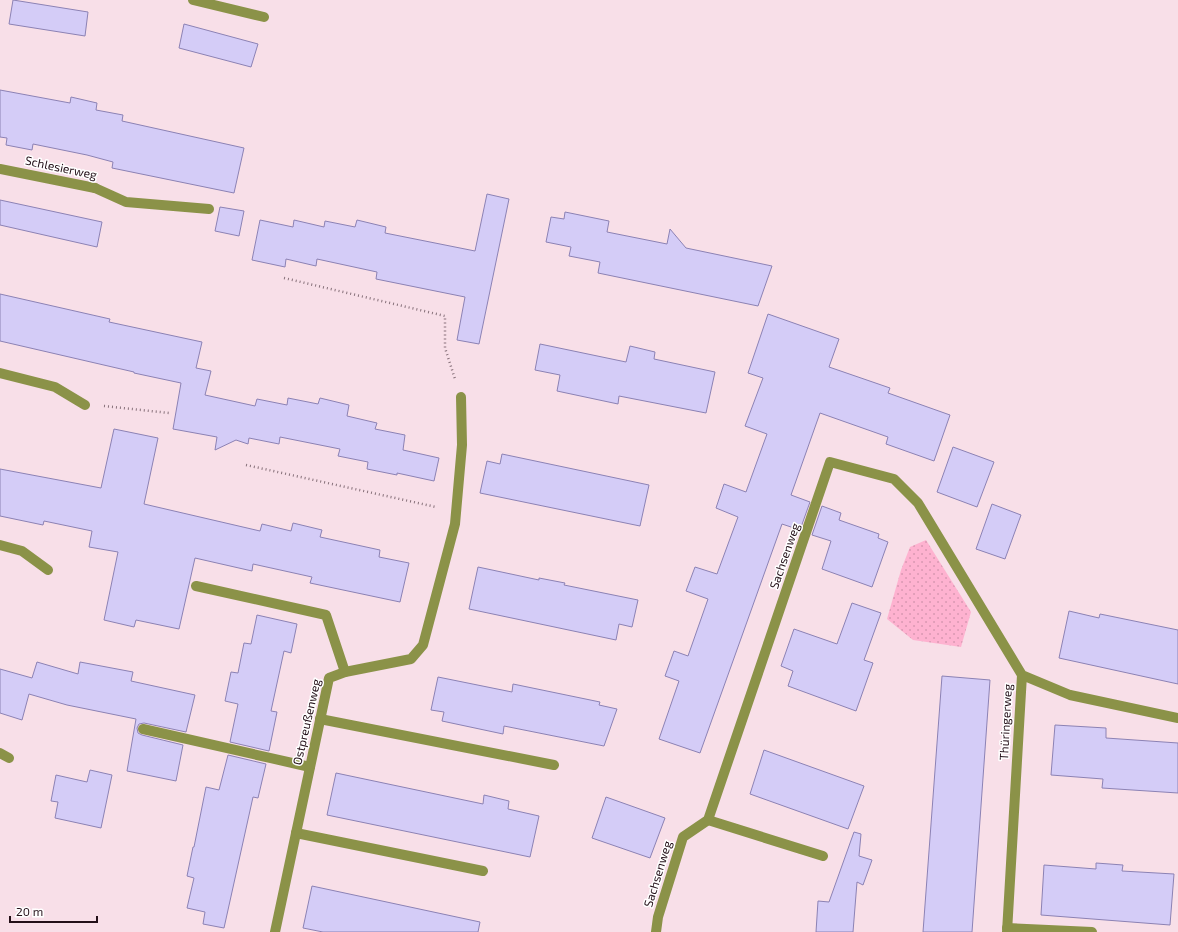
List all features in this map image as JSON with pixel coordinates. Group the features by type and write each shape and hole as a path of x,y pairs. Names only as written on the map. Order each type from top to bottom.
{"street":[{"path":"193,0 264,17"},
{"name":"Schlesierweg","path":"0,169 95,188 126,202 210,209"},
{"path":"0,373 55,387 85,405"},
{"name":"Ostpreußenweg","path":"276,932 329,678 345,672 411,658 423,645 455,524 462,445 461,397"},
{"name":"Sachsenweg","path":"656,932 658,917 683,836 708,820 830,462 894,479 918,503 1022,675"},
{"path":"0,545 22,551 48,570"},
{"path":"196,586 326,615 345,672"},
{"name":"Thüringerweg","path":"1007,930 1022,675 1070,695 1178,718"},
{"path":"320,719 554,765"},
{"path":"143,729 310,767"},
{"path":"0,752 10,758"},
{"path":"708,820 824,856"},
{"path":"296,833 483,871"},
{"path":"1007,930 1092,932"}],"path":[{"path":"284,278 445,316 445,348 461,397"},
{"path":"85,405 169,413"},
{"path":"246,465 456,512"}],"shaded area":[{"path":"926,540 971,612 961,647 913,640 887,619 901,570 910,547"}],"building":[{"path":"13,0 88,12 85,36 9,24"},
{"path":"184,24 258,44 251,67 179,48"},
{"path":"0,90 70,103 71,97 97,103 96,110 123,115 122,121 244,148 234,193 112,168 113,162 87,155 33,144 32,150 6,145 7,138 0,137"},
{"path":"487,194 509,199 479,344 457,340 465,297 376,279 377,272 317,259 316,266 286,259 285,267 252,260 260,220 293,227 294,220 324,227 325,221 355,227 357,220 386,227 385,233 475,251"},
{"path":"0,200 102,222 97,247 0,225"},
{"path":"220,207 244,211 239,236 215,231"},
{"path":"565,212 609,221 607,232 667,244 670,229 686,248 772,266 758,306 598,273 600,262 569,256 571,247 546,242 551,217 564,219"},
{"path":"0,294 110,319 109,322 202,342 196,368 211,371 205,395 255,406 257,399 287,405 288,398 318,404 320,398 349,405 347,416 377,423 375,429 405,435 403,450 439,458 434,481 397,473 397,475 367,469 368,462 338,456 340,449 280,437 279,444 249,438 248,444 236,440 215,450 217,437 173,429 181,383 0,341"},
{"path":"768,314 839,339 829,367 890,388 888,393 950,415 934,461 886,444 888,437 820,413 791,495 810,502 800,530 782,524 700,753 659,739 679,681 665,676 674,651 688,656 708,599 686,591 695,567 717,574 738,517 716,508 724,484 746,492 767,434 745,426 763,378 748,373"},
{"path":"540,344 626,362 630,346 655,352 654,359 715,372 706,413 619,396 618,404 557,391 560,375 535,370"},
{"path":"114,429 158,438 144,504 260,531 262,524 291,531 293,523 322,530 320,537 380,550 379,557 409,563 400,602 310,583 312,577 253,564 252,571 195,558 179,629 136,620 134,627 104,620 118,552 89,547 92,531 44,521 43,525 0,516 0,469 101,488"},
{"path":"953,447 994,462 977,507 937,492"},
{"path":"502,454 649,485 640,526 480,493 487,461 500,464"},
{"path":"992,504 1021,515 1005,559 976,549"},
{"path":"822,506 841,513 839,520 879,534 878,538 888,542 872,587 822,569 831,541 812,535"},
{"path":"478,567 539,580 539,578 565,583 564,585 638,600 632,627 619,624 616,640 469,609"},
{"path":"852,603 881,613 864,660 873,663 856,711 788,686 793,671 781,666 794,629 837,644"},
{"path":"1069,611 1099,618 1100,614 1178,630 1178,684 1059,658"},
{"path":"257,615 297,624 291,653 284,651 271,711 277,712 269,751 230,742 238,704 225,701 231,672 238,673 244,643 251,644"},
{"path":"37,662 78,674 80,662 133,672 131,681 195,695 186,732 144,723 139,724 137,728 138,733 142,735 183,745 176,781 127,771 136,719 67,705 29,694 22,720 0,713 0,669 32,678"},
{"path":"942,676 990,680 972,932 923,932"},
{"path":"438,677 512,692 513,684 600,702 599,705 617,709 604,746 504,726 503,734 442,721 444,712 431,710"},
{"path":"1055,725 1106,728 1106,738 1178,743 1178,793 1102,788 1103,779 1051,775"},
{"path":"764,750 864,786 848,829 750,794"},
{"path":"228,755 266,764 258,798 253,797 224,928 203,924 205,912 187,908 194,878 187,876 206,787 219,790"},
{"path":"90,770 112,775 101,828 55,818 58,802 51,801 56,775 87,782"},
{"path":"336,773 483,804 484,795 509,801 508,809 539,816 530,857 327,815"},
{"path":"606,797 665,818 650,858 592,838"},
{"path":"854,832 861,834 859,856 872,860 863,885 857,882 853,932 816,932 818,901 829,902"},
{"path":"1096,863 1123,865 1122,871 1174,874 1170,925 1041,915 1044,865 1096,869"},
{"path":"312,886 480,922 478,932 323,932 303,928"}]}
